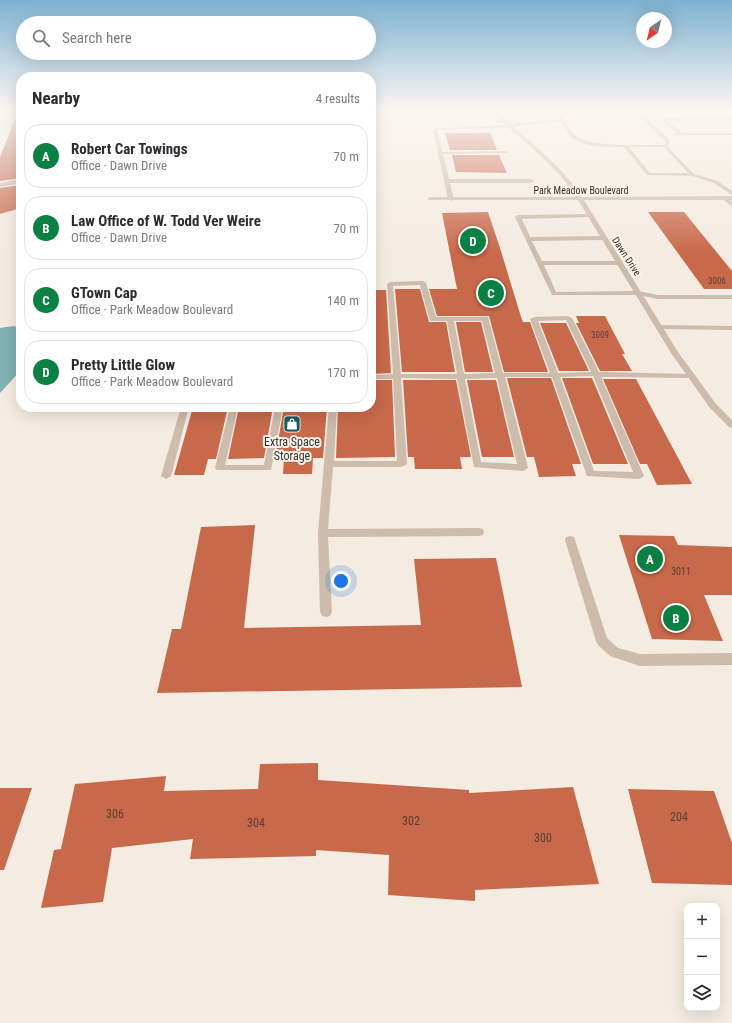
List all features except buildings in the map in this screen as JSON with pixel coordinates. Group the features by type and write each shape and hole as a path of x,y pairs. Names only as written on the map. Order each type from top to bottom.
{"street":[{"path":"441,157 451,199"},
{"name":"Dawn Drive","path":"547,157 559,169 570,184 659,327 692,376 714,406 732,425"},
{"path":"635,157 649,174 692,175 716,182 724,182"},
{"path":"674,157 692,175"},
{"path":"447,181 531,181"},
{"path":"0,185 16,182"},
{"path":"716,182 732,193"},
{"path":"725,198 732,205"},
{"name":"Park Meadow Boulevard","path":"430,199 732,198"},
{"path":"589,216 518,217 554,294 638,293 658,297 732,297"},
{"path":"529,239 603,238"},
{"path":"539,263 619,263"},
{"path":"329,464 402,464 390,284 423,283 433,319 450,319 485,319 523,468 477,465 450,319"},
{"path":"568,318 596,374 639,476 590,474 534,319 568,318"},
{"path":"659,327 732,328"},
{"path":"376,377 596,374 692,376"},
{"path":"166,476 184,412"},
{"path":"233,412 220,468 268,468 278,412"},
{"path":"326,612 323,533 333,412"},
{"path":"323,533 479,532"},
{"path":"570,540 602,641 614,652 640,660 732,659"}],"water":[{"path":"16,327 16,375 0,393 0,328"}],"place":[{"name":"Pretty Little Glow","path":"473,241"},
{"name":"GTown Cap","path":"491,293"},
{"name":"Extra Space Storage","path":"292,424"},
{"name":"Robert Car Towings","path":"650,559"},
{"name":"Law Office of W. Todd Ver Weire","path":"676,618"}]}
